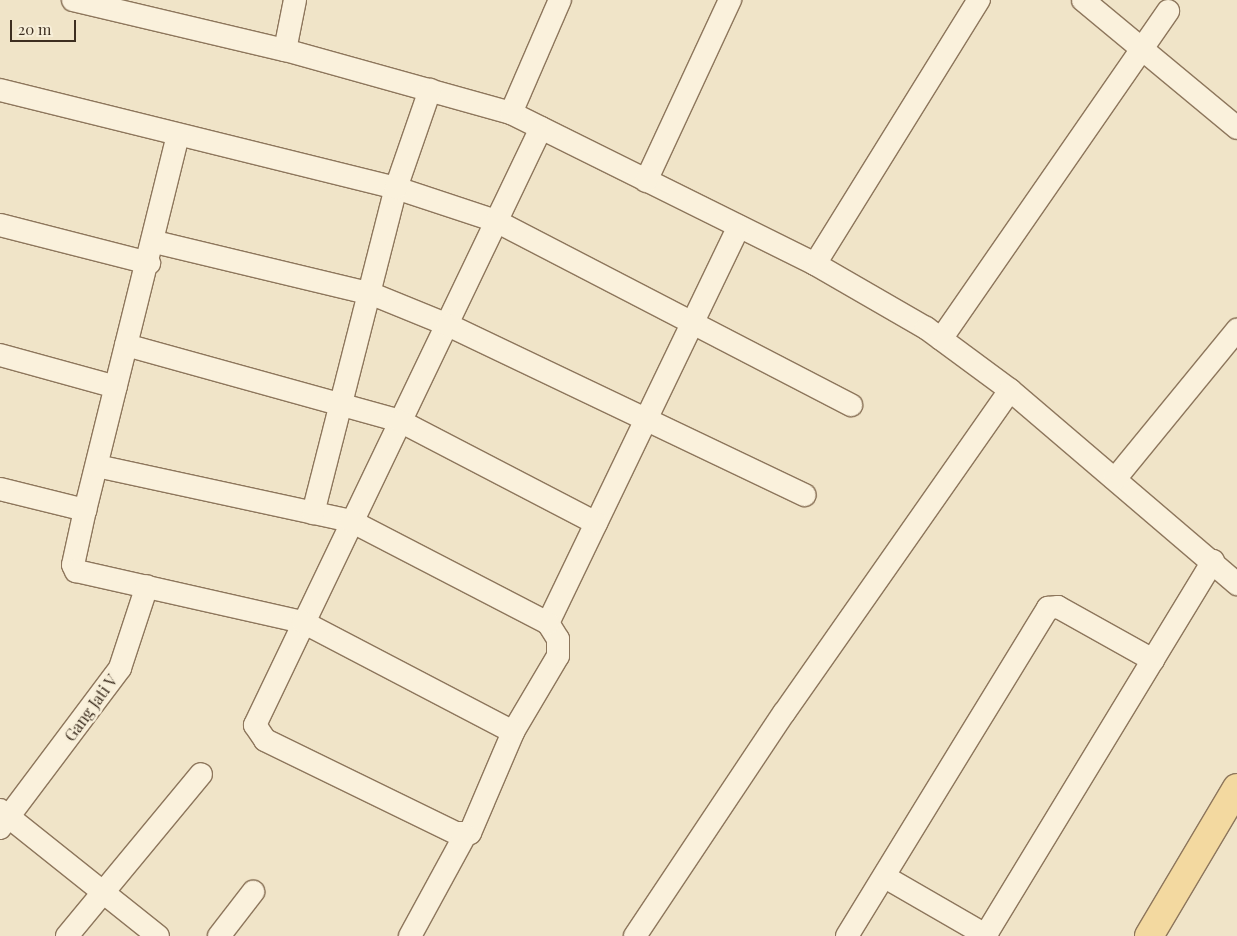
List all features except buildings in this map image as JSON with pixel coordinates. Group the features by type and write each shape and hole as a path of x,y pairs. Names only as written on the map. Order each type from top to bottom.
{"main road":[{"path":"1149,936 1237,788"}],"street":[{"path":"73,0 285,50 511,113 872,293 941,338 1010,390 1115,479 1228,570 1153,660 986,936 885,877"},
{"path":"285,50 295,0"},
{"path":"511,113 560,0"},
{"path":"646,181 730,0"},
{"path":"815,264 978,0"},
{"path":"1083,0 1237,128"},
{"path":"941,338 1140,47 1168,11"},
{"path":"0,90 396,188 496,221 851,404"},
{"path":"313,513 339,403 372,294 396,188 430,90"},
{"path":"465,835 265,740 256,731 303,622 448,324 540,128"},
{"path":"178,135 152,252 126,345 85,510 73,565 76,571 303,622 513,732"},
{"path":"0,224 372,294 448,324 805,495"},
{"path":"548,624 740,227"},
{"path":"1115,479 1237,330"},
{"path":"126,345 400,420 596,523"},
{"path":"0,355 116,387"},
{"path":"635,936 1010,390"},
{"path":"97,466 351,521 548,624 558,639 558,656 513,732 465,835 410,936"},
{"path":"0,489 85,510"},
{"name":"Gang Jati V","path":"3,819 120,668 147,586"},
{"path":"847,936 885,877 1048,608 1058,607 1153,660"},
{"path":"67,936 201,774"},
{"path":"3,819 104,889 158,936"},
{"path":"219,936 253,892"}]}
